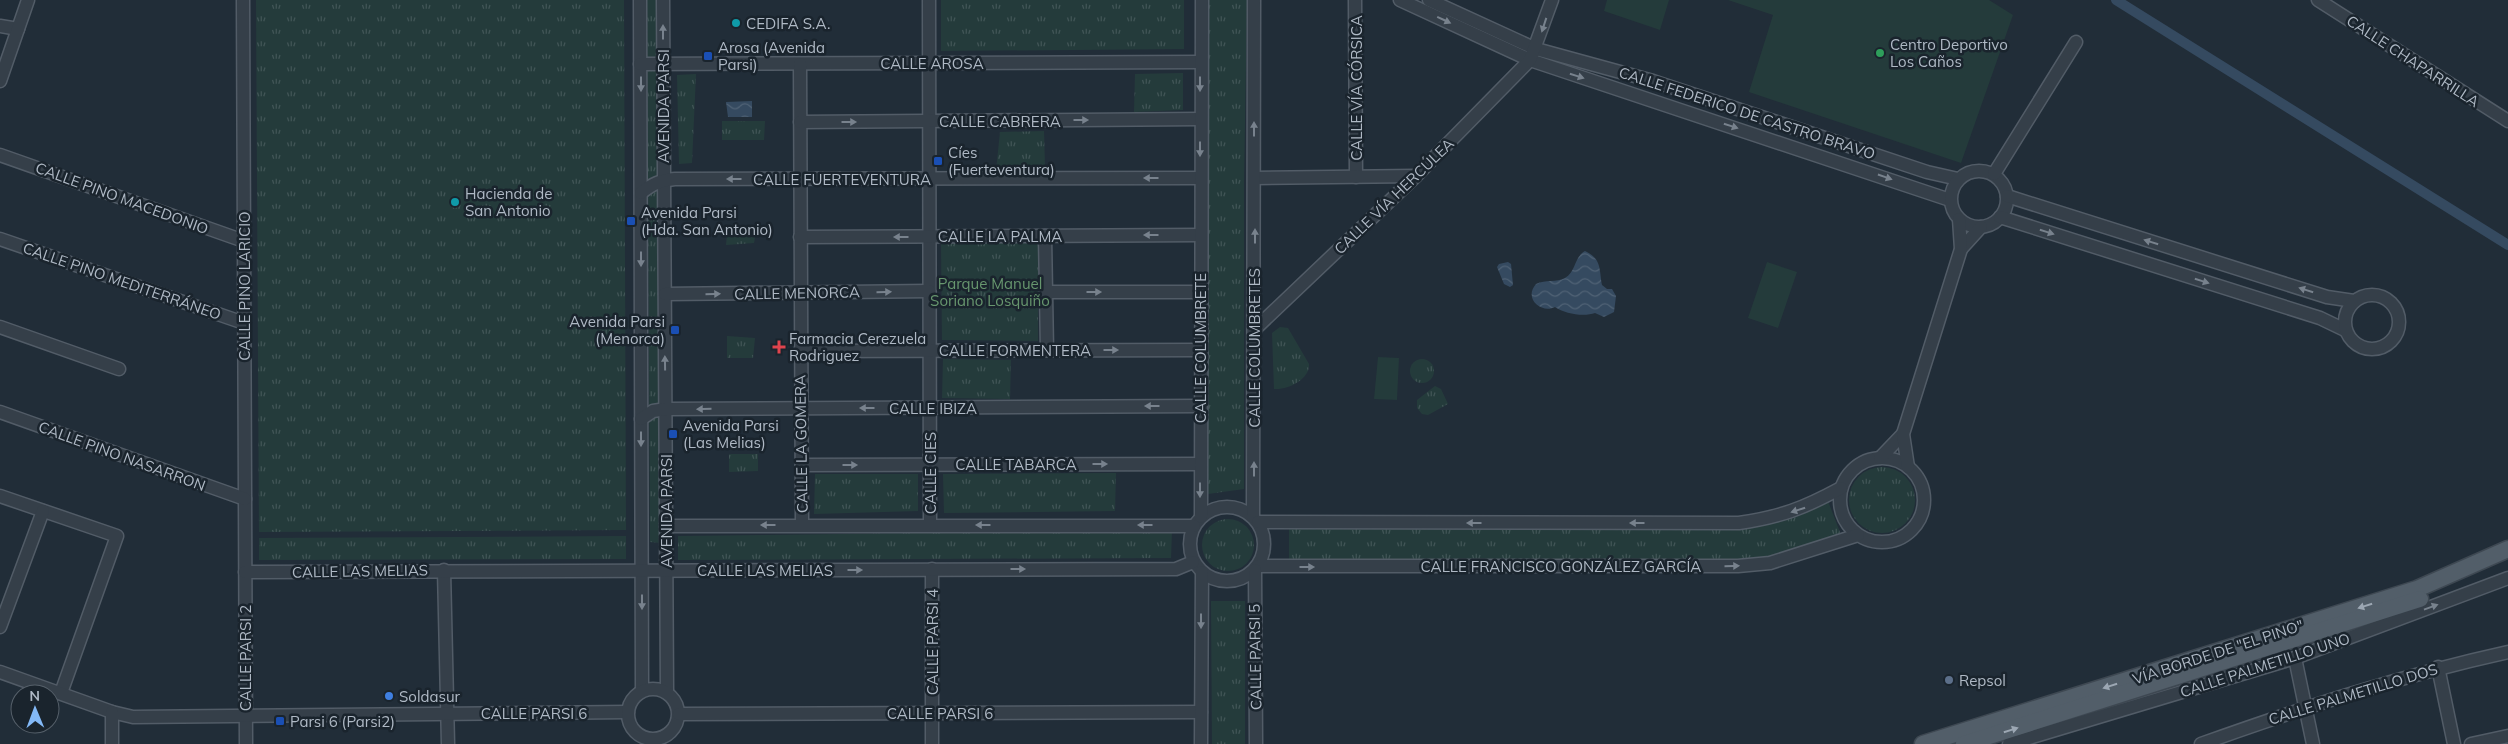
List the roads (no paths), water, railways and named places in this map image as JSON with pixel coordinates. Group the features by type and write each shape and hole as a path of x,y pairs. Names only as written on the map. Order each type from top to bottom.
{"main road":[{"name":"VÍA BORDE DE \"EL PINO\"","path":"1923,744 2417,589 2508,549"},
{"name":"VÍA BORDE DE \"EL PINO\"","path":"1964,744 2382,613 2420,599 2508,560"}],"street":[{"path":"0,81 28,0"},
{"name":"CALLE PINO LARICIO","path":"243,0 245,572"},
{"name":"AVENIDA PARSI","path":"640,0 642,691"},
{"name":"AVENIDA PARSI","path":"663,0 667,692"},
{"name":"CALLE CIES","path":"929,0 930,525"},
{"name":"CALLE COLUMBRETE","path":"1197,522 1200,464 1200,62 1202,0"},
{"name":"CALLE COLUMBRETES","path":"1254,0 1256,520"},
{"name":"CALLE VÍA CÓRSICA","path":"1355,0 1356,177"},
{"path":"1400,0 1533,55 1950,200"},
{"path":"1429,0 1533,55"},
{"path":"1533,55 1552,0"},
{"name":"CALLE CHAPARRILLA","path":"2318,0 2508,121"},
{"path":"0,26 18,29"},
{"path":"1994,174 2076,42"},
{"name":"CALLE VÍA HERCÚLEA","path":"1255,329 1416,176 1533,55"},
{"name":"CALLE FEDERICO DE CASTRO BRAVO","path":"1533,55 1653,81 1927,172 1958,179"},
{"name":"CALLE AROSA","path":"640,64 1200,62"},
{"name":"CALLE LA GOMERA","path":"800,64 802,525"},
{"name":"CALLE CABRERA","path":"800,122 1200,119"},
{"name":"CALLE PINO MACEDONIO","path":"0,155 244,241"},
{"path":"1971,171 1987,171 1994,174 2000,180 2007,196 2006,207 1994,223 1970,226 1959,219 1952,208 1950,200 1952,189 1958,179 1971,171"},
{"path":"1255,178 1416,176"},
{"name":"CALLE FUERTEVENTURA","path":"664,180 1200,178"},
{"path":"641,193 652,184 664,180"},
{"path":"2007,196 2327,297 2354,301"},
{"path":"2000,217 2320,318 2345,330 2356,345 2374,350 2391,342 2397,334 2399,316 2389,300 2371,294 2354,301 2347,309 2344,319 2345,330"},
{"path":"1908,467 1903,434 1961,249 1959,219"},
{"path":"1961,249 1982,226"},
{"name":"CALLE LA PALMA","path":"800,237 1200,235"},
{"path":"1045,236 1047,350"},
{"name":"CALLE PINO MEDITERRÁNEO","path":"0,239 244,323"},
{"name":"CALLE MENORCA","path":"665,294 929,291"},
{"path":"1046,292 1200,292"},
{"path":"0,327 119,369"},
{"name":"CALLE FORMENTERA","path":"800,351 1200,350"},
{"name":"CALLE IBIZA","path":"641,419 653,411 666,409 1200,406"},
{"name":"CALLE PINO NASARRON","path":"0,412 245,499"},
{"path":"1880,458 1903,434"},
{"path":"1880,458 1895,460 1908,467 1921,484 1924,496 1923,510 1918,522 1909,532 1897,540 1871,541 1858,535 1852,530 1842,514 1840,506 1841,488 1848,475 1859,464 1880,458"},
{"name":"CALLE TABARCA","path":"802,465 1200,464"},
{"path":"1256,520 1739,523 1774,518 1808,506 1841,488"},
{"path":"0,496 117,536 61,693"},
{"path":"666,526 1197,522 1221,507 1244,510 1256,520 1265,544 1256,568 1243,579 1232,582 1221,582 1202,572 1194,562 1190,550 1190,538 1197,522"},
{"path":"0,627 43,511"},
{"name":"CALLE FRANCISCO GONZÁLEZ GARCÍA","path":"1256,568 1738,566 1770,563 1858,535"},
{"name":"CALLE LAS MELIAS","path":"245,572 1176,569 1194,562"},
{"name":"CALLE PARSI 5","path":"1256,568 1256,744"},
{"path":"444,570 448,744"},
{"name":"CALLE PARSI 4","path":"932,570 932,744"},
{"name":"CALLE PARSI 2","path":"245,572 246,744"},
{"path":"1201,744 1202,572"},
{"name":"CALLE PALMETILLO UNO","path":"2014,743 2032,741 2295,658 2508,578"},
{"name":"CALLE PALMETILLO DOS","path":"2201,744 2306,707 2438,667 2508,652"},
{"path":"2295,658 2313,744"},
{"path":"2438,667 2454,744"},
{"name":"CALLE PARSI 6","path":"0,672 112,712 133,717 628,712"},
{"path":"650,688 667,692 674,698 679,714 675,727 665,740 641,740 631,726 628,712 632,700 642,691 650,688"},
{"path":"112,712 112,744"},
{"name":"CALLE PARSI 6","path":"679,714 1201,712"},
{"path":"2471,744 2508,736"}],"water":[{"path":"752,101 752,117 728,117 726,102"},
{"path":"1585,251 1597,261 1602,285 1607,289 1612,289 1616,296 1614,312 1604,317 1595,313 1586,315 1575,314 1555,307 1550,309 1540,307 1536,304 1532,295 1536,284 1565,278"},
{"path":"1508,262 1511,264 1513,285 1510,287 1504,284 1497,267 1499,264"}],"waterway":[{"path":"2116,0 2508,245"}],"place":[{"name":"CEDIFA S.A.","path":"736,23"},
{"name":"Centro Deportivo Los Caños","path":"1880,53"},
{"name":"Arosa (Avenida Parsi)","path":"708,56"},
{"name":"Cíes (Fuerteventura)","path":"938,161"},
{"name":"Hacienda de San Antonio","path":"455,202"},
{"name":"Avenida Parsi (Hda. San Antonio)","path":"631,221"},
{"name":"Avenida Parsi (Menorca)","path":"675,330"},
{"name":"Farmacia Cerezuela Rodriguez","path":"779,347"},
{"name":"Avenida Parsi (Las Melias)","path":"673,434"},
{"name":"Repsol","path":"1949,680"},
{"name":"Soldasur","path":"389,696"},
{"name":"Parsi 6 (Parsi2)","path":"280,721"}],"park label":[{"name":"Parque Manuel Soriano Losquiño","path":"990,292"}]}
